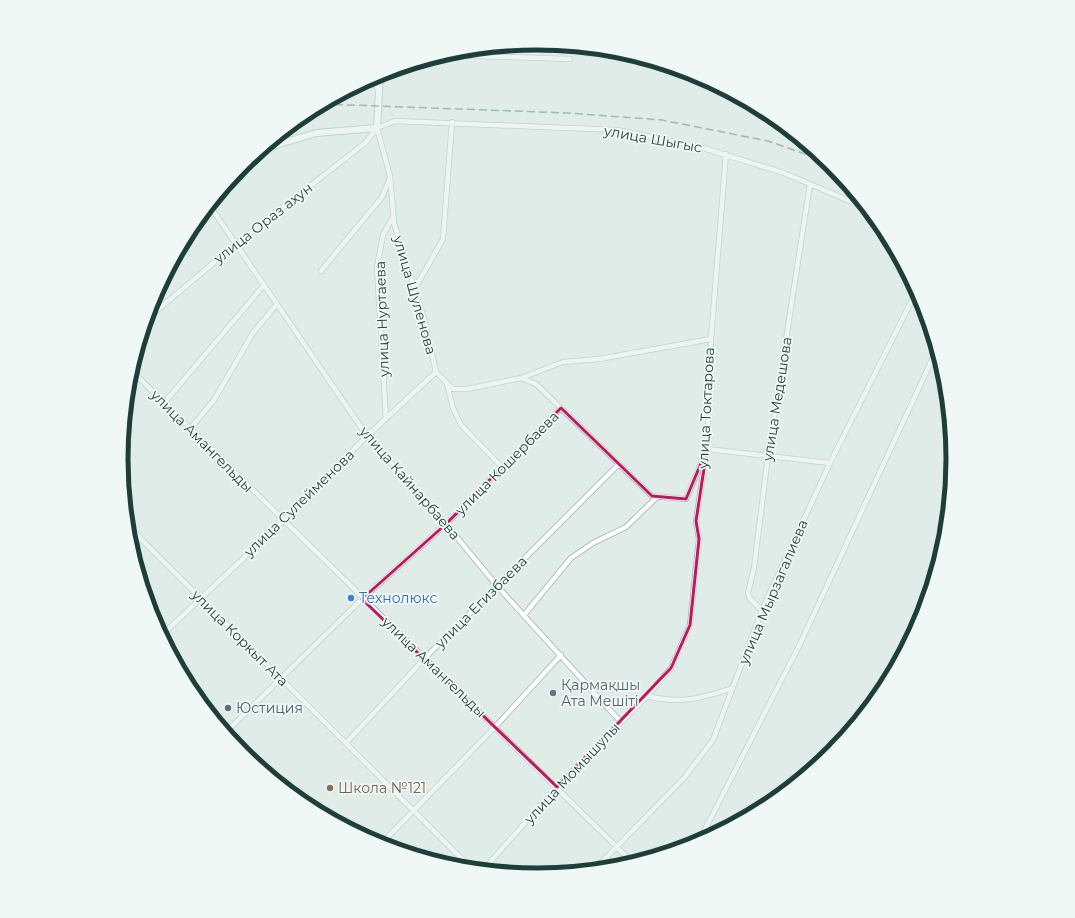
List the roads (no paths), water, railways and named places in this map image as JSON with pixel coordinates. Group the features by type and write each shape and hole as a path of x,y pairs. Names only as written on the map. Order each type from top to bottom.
{"street":[{"path":"469,56 570,59"},
{"path":"380,82 377,128 390,176 393,217"},
{"path":"376,83 379,97"},
{"name":"улица Шыгыс","path":"377,128 395,121 452,122 617,130 700,147 784,172 858,206"},
{"path":"414,290 443,240 452,122"},
{"path":"276,145 316,133 377,128"},
{"name":"улица Ораз ахун","path":"157,311 236,244 365,144 377,128"},
{"name":"улица Токтарова","path":"677,659 690,625 699,538 696,521 706,449 710,338 726,154"},
{"path":"321,271 382,197 390,176"},
{"name":"улица Медешова","path":"762,610 750,599 748,593 754,568 768,456 810,184"},
{"name":"улица Кайнарбаева","path":"213,210 367,436 446,524 498,586 620,721"},
{"name":"улица Шуленова","path":"393,217 436,372"},
{"name":"улица Нуртаева","path":"386,419 378,267 383,236 393,217"},
{"path":"164,403 264,285"},
{"name":"улица Мырзагалиева","path":"601,863 684,778 713,740 762,610 830,463 913,298"},
{"path":"190,429 214,400 253,333 277,304"},
{"path":"436,372 453,389 467,389 521,378 563,362 599,359 710,338"},
{"path":"703,833 799,646 934,356"},
{"name":"улица Сулейменова","path":"167,631 283,521 367,436 436,372"},
{"name":"улица Амангельды","path":"137,376 362,599 496,726 628,858"},
{"path":"521,378 536,384 652,496 686,499 706,449 830,463"},
{"path":"447,384 453,408 461,426 503,468"},
{"name":"улица Кошербаева","path":"230,729 362,599 446,524 562,408"},
{"name":"улица Егизбаева","path":"346,743 425,658 619,464"},
{"path":"524,615 571,558 593,543 626,527 658,496"},
{"name":"улица Коркыт Ата","path":"135,533 466,861"},
{"path":"386,839 496,726 560,655"},
{"name":"улица Момышулы","path":"487,865 557,787 620,721 647,696 677,659"},
{"path":"647,696 666,701 706,698 732,688"}],"railway":[{"path":"334,104 568,113 662,120 768,141 813,157"}],"place":[{"name":"Технолюкс","path":"351,598"},
{"name":"Қармақшы Ата Мешіті","path":"553,693"},
{"name":"Юстиция","path":"228,708"},
{"name":"Школа №121","path":"330,788"}]}
